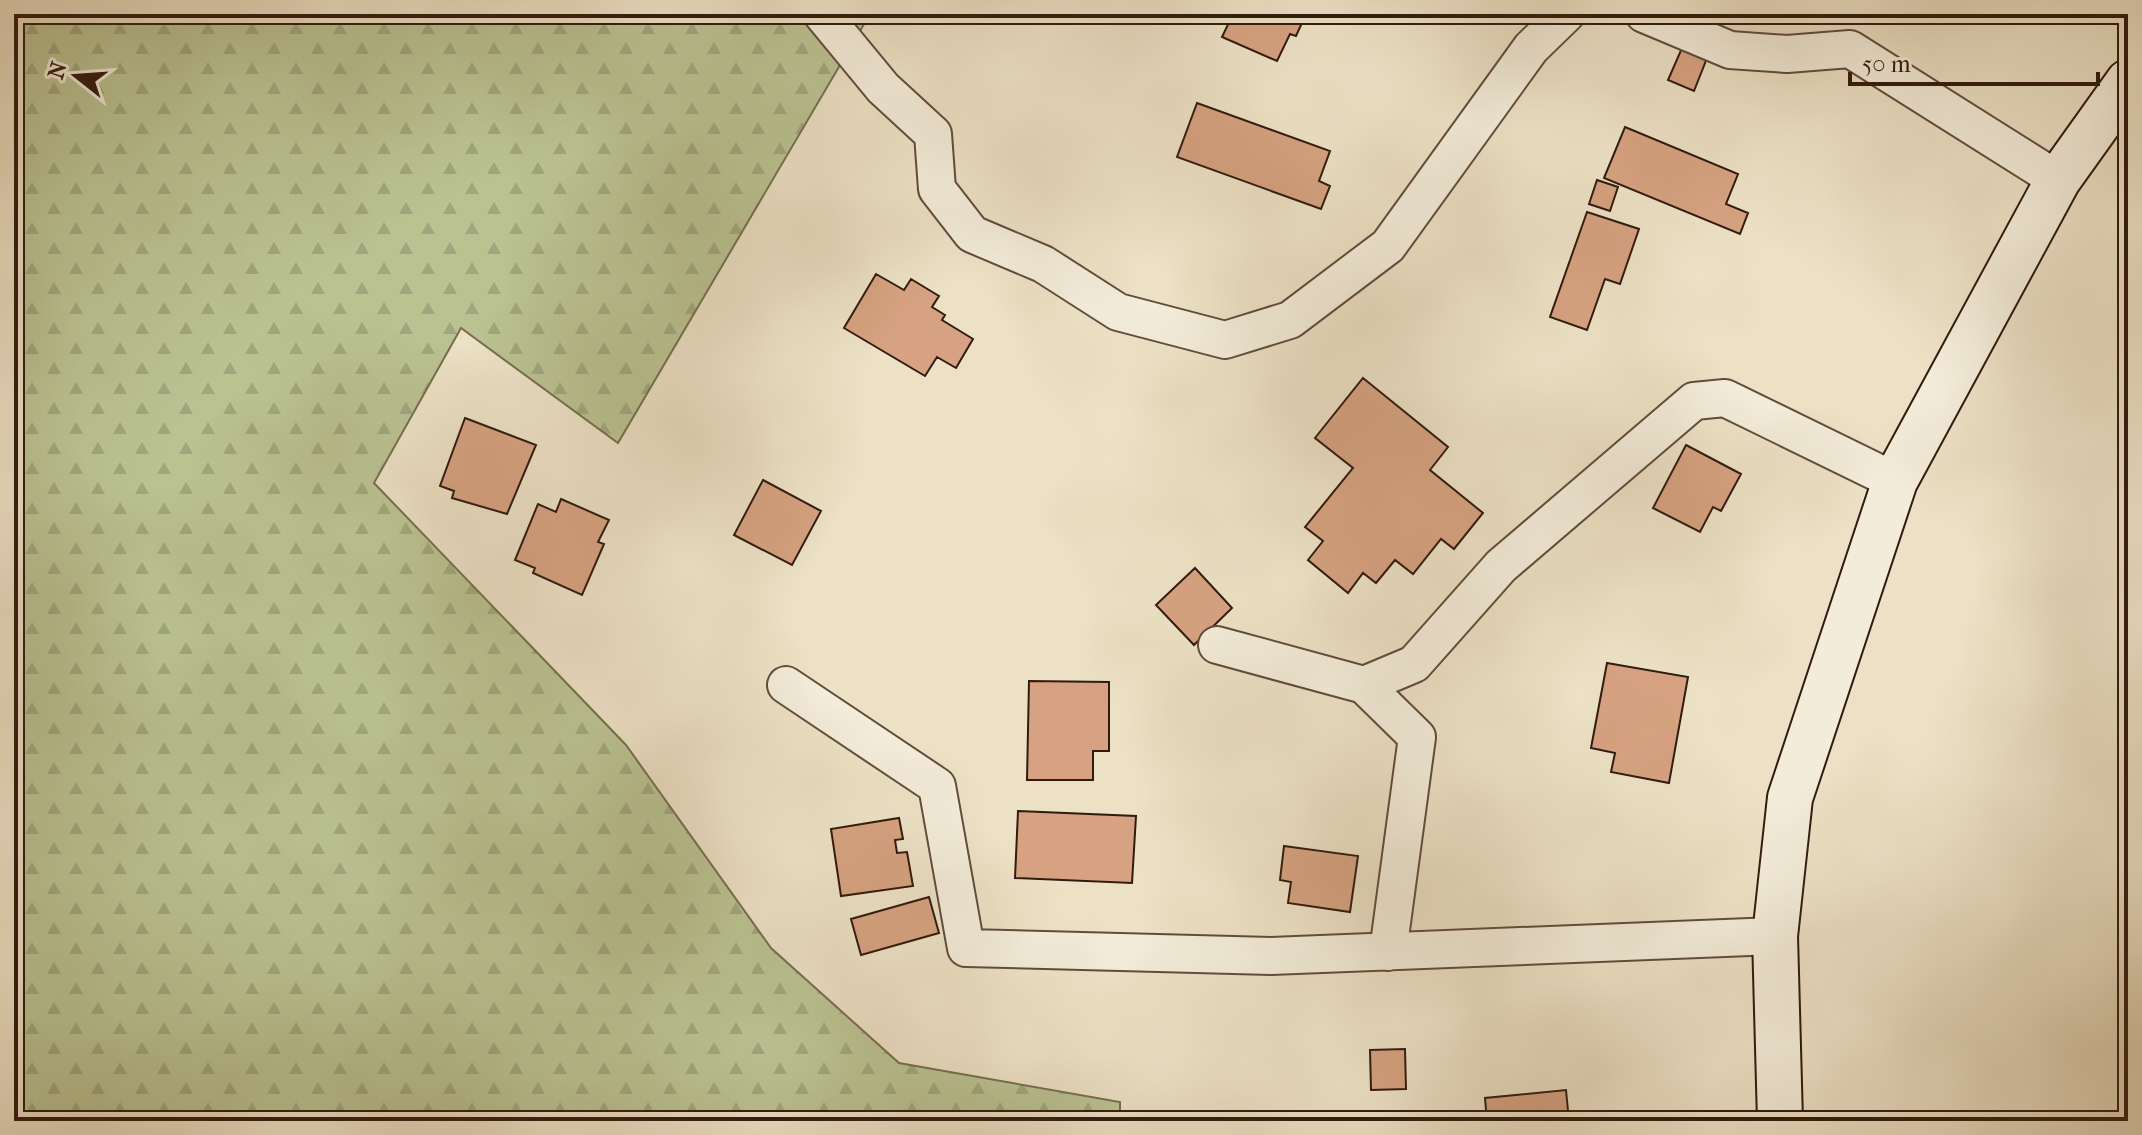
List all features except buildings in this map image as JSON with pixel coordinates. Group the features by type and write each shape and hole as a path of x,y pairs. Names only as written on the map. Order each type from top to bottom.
{"street":[{"path":"822,14 883,88 933,134 937,189 972,234 1043,264 1118,312 1225,340 1290,320 1388,246 1531,48 1566,14"},
{"path":"1644,14 1730,50 1787,54 1850,49 2058,180"},
{"path":"1780,1121 1775,936 1790,798 1895,481 2058,180 2128,82"},
{"path":"1364,685 1414,664 1501,566 1694,401 1725,398 1895,481"},
{"path":"1217,645 1364,685 1417,737 1388,952"},
{"path":"786,685 937,786 966,948 1271,956 1775,936"}],"green space":[{"path":"14,14 870,14 618,443 461,328 374,483 626,745 771,948 899,1063 1120,1102 1120,1121 14,1121"}]}
